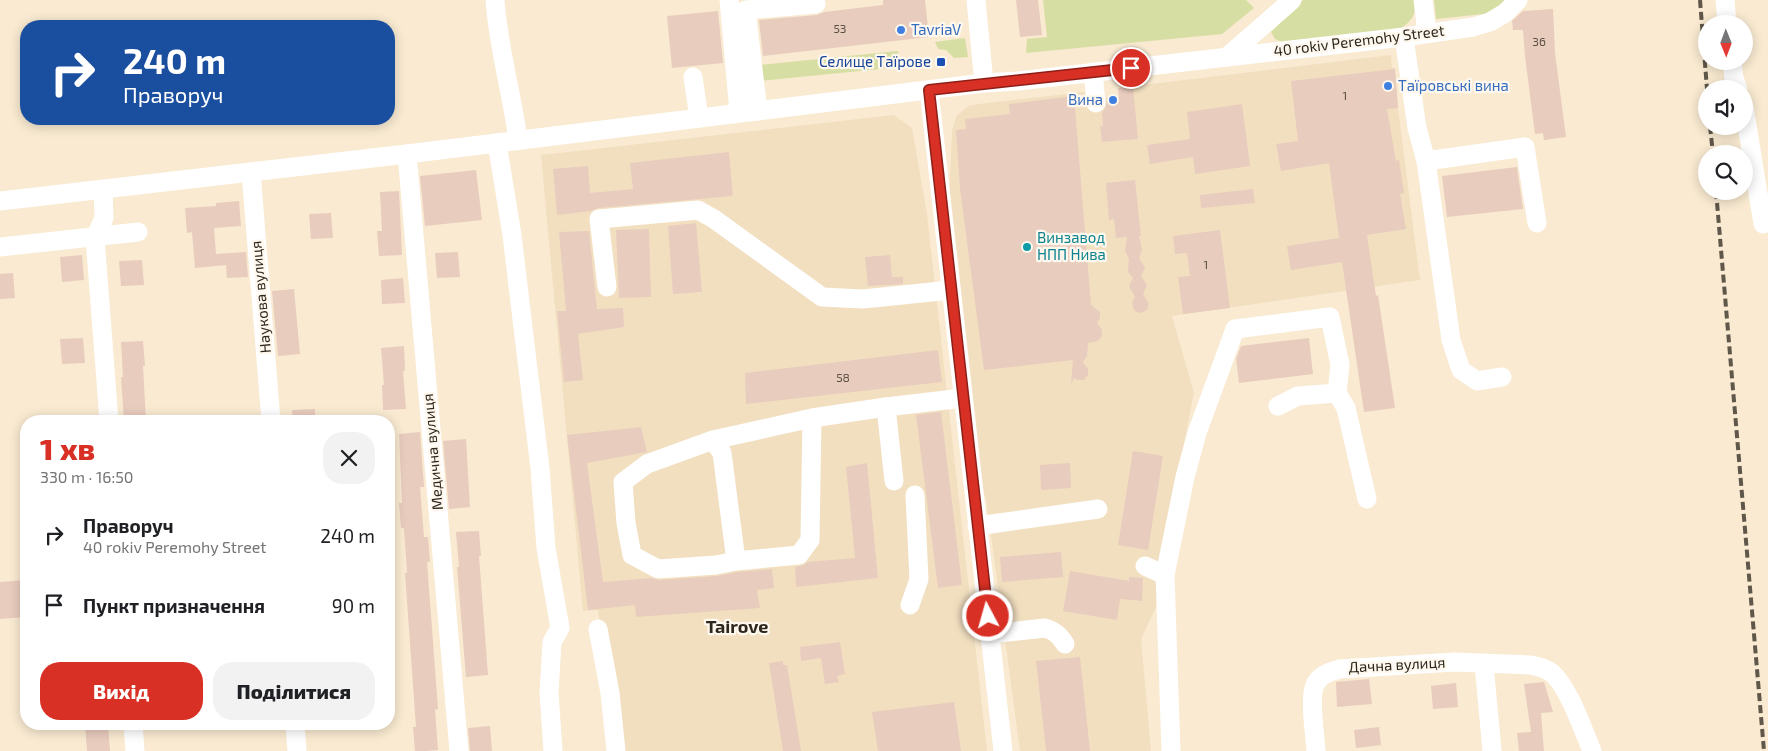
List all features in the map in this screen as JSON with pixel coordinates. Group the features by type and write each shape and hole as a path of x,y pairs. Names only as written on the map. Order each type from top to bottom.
{"street":[{"path":"495,0 497,28 518,140"},
{"path":"729,0 739,113"},
{"path":"976,0 984,83"},
{"name":"40 rokiv Peremohy Street","path":"1227,57 1264,22 1292,0"},
{"path":"1423,0 1427,33"},
{"name":"40 rokiv Peremohy Street","path":"0,201 408,154 984,83 1404,37 1473,27 1490,22 1505,13 1518,0"},
{"path":"1725,0 1726,15"},
{"path":"758,111 746,10 816,4"},
{"path":"1404,37 1418,128 1426,161 1450,340 1461,370 1477,381 1502,377"},
{"path":"1093,72 1096,103"},
{"path":"693,77 699,118"},
{"path":"929,90 1003,751"},
{"path":"1749,135 1763,224"},
{"path":"497,143 512,235 540,468 546,548 560,628 552,642 548,692 553,751"},
{"path":"1426,161 1525,148 1537,223"},
{"name":"Медична вулиця","path":"408,154 459,751"},
{"name":"Наукова вулиця","path":"251,172 270,415"},
{"path":"103,189 104,218 95,238 109,415"},
{"path":"607,287 599,219 698,210 714,219 822,297 864,299 951,290"},
{"path":"0,247 138,232"},
{"path":"1171,751 1165,575 1196,433 1235,329 1330,317 1340,365 1337,393 1346,408 1367,499"},
{"path":"1278,406 1298,396 1337,393"},
{"path":"812,418 810,540 799,555 736,561 716,565 658,568 632,555 622,482 647,464 713,440 812,418 963,398"},
{"path":"886,407 894,481"},
{"path":"713,440 722,453 736,561"},
{"path":"910,605 919,579 915,495"},
{"path":"978,526 1098,509"},
{"path":"1145,566 1165,575"},
{"path":"990,634 1045,628 1060,636 1065,644"},
{"path":"598,629 610,694 616,751"},
{"name":"Дачна вулиця","path":"1316,751 1312,694 1315,684 1322,676 1331,671 1455,662 1530,665 1541,667 1551,673 1566,692 1592,751"},
{"path":"1484,664 1492,751"},
{"path":"133,730 135,751"},
{"path":"295,730 297,751"}],"shaded area":[{"path":"1391,55 1392,68 1395,68 1398,108 1420,280 1172,316 1194,393 1159,568 1158,603 1141,639 1151,751 1020,751 986,498 980,485 949,197 952,130 957,115 969,106 979,104 1084,92 1101,104 1106,104 1106,98 1119,97 1118,88"},
{"path":"894,115 912,128 927,214 987,751 616,751 598,610 583,611 541,155"}],"green space":[{"path":"1043,0 1246,0 1254,8 1222,34 1026,53 1027,39 1047,37"},
{"path":"1303,0 1415,0 1415,10 1407,24 1399,30 1282,42 1275,39 1271,32"},
{"path":"1434,0 1509,0 1493,13 1436,19"},
{"path":"965,38 968,57 954,58 946,50 938,49 935,42"},
{"path":"898,51 900,67 760,81 759,65"}],"building":[{"path":"883,0 925,0 929,37 763,56 759,20 817,15 824,12 883,5"},
{"path":"1016,0 1038,0 1042,35 1020,37"},
{"path":"1553,9 1555,53 1566,137 1544,140 1543,133 1535,134 1523,30 1513,30 1512,21 1523,11"},
{"path":"718,11 723,63 672,68 667,16"},
{"path":"1395,69 1398,108 1387,109 1396,161 1399,160 1404,193 1400,194 1406,229 1367,235 1395,408 1364,412 1342,262 1291,270 1287,246 1339,238 1329,163 1281,171 1276,144 1298,141 1291,81"},
{"path":"1133,87 1138,139 1102,142 1100,126 1103,126 1102,113 1106,107 1107,98 1119,97 1118,88"},
{"name":"Винзавод НПП Нива","path":"1074,96 1091,305 1100,312 1100,318 1097,323 1102,330 1102,336 1098,341 1088,343 1087,356 1083,362 1088,369 1088,375 1084,380 1074,378 1071,384 1073,360 984,370 960,189 956,130 966,129 965,119 1010,114 1009,104"},
{"path":"1242,104 1250,166 1195,174 1193,157 1150,164 1147,145 1190,139 1187,112"},
{"path":"729,152 733,196 598,208 591,211 557,215 553,169 588,166 590,193 633,189 630,163"},
{"path":"1517,167 1523,209 1447,217 1442,176"},
{"path":"476,170 482,220 425,226 420,176"},
{"path":"1135,180 1141,236 1139,236 1142,250 1139,258 1145,268 1141,276 1147,285 1143,294 1149,304 1147,310 1141,313 1133,308 1132,302 1135,297 1129,286 1133,278 1128,272 1129,259 1125,251 1127,237 1116,238 1114,219 1109,220 1106,183"},
{"path":"1253,189 1255,203 1201,208 1200,195"},
{"path":"399,191 402,255 379,256 377,231 382,231 380,192"},
{"path":"239,201 241,226 214,228 216,254 246,252 248,277 227,278 226,265 195,268 192,232 187,233 185,208 216,206 216,203"},
{"path":"331,213 333,238 311,239 309,214"},
{"path":"696,223 702,292 673,294 668,226"},
{"path":"649,229 651,297 619,298 616,230"},
{"path":"1220,230 1230,308 1183,314 1178,277 1190,276 1187,253 1175,254 1173,236"},
{"path":"589,231 597,309 623,308 624,327 578,334 583,380 564,382 557,311 566,311 559,232"},
{"path":"458,252 460,277 437,278 435,253"},
{"path":"82,255 84,280 62,282 60,257"},
{"path":"890,255 892,277 903,277 903,284 868,286 865,257"},
{"path":"142,260 144,285 121,286 119,261"},
{"path":"13,273 15,298 0,299 0,274"},
{"path":"403,278 405,303 382,304 381,280"},
{"path":"294,289 300,354 278,356 272,291"},
{"path":"83,338 85,363 62,364 60,339"},
{"path":"1309,338 1313,374 1239,383 1236,359 1241,346"},
{"path":"143,341 146,415 124,415 121,342"},
{"path":"404,346 405,371 403,371 406,409 383,410 382,385 384,385 381,348"},
{"path":"938,350 942,382 746,404 745,373"},
{"path":"315,409 315,415 292,415 292,410"},
{"path":"941,412 962,585 938,588 916,415"},
{"path":"641,427 647,452 587,463 603,582 717,576 772,569 774,588 757,590 760,608 636,617 635,605 588,610 567,435"},
{"path":"420,432 424,487 420,487 424,537 428,537 430,562 427,562 438,709 435,710 438,750 415,751 413,727 416,727 405,573 407,573 404,528 401,528 399,503 402,503 399,434"},
{"path":"466,439 470,507 449,509 443,441"},
{"path":"1133,451 1163,456 1148,550 1118,545"},
{"path":"867,463 878,578 796,587 795,567 808,562 855,558 846,467"},
{"path":"1070,463 1071,488 1041,490 1040,465"},
{"path":"479,531 481,556 479,556 488,675 466,677 456,532"},
{"path":"1061,552 1063,577 1002,582 1000,557"},
{"path":"1070,571 1129,581 1129,577 1143,578 1142,601 1120,599 1117,620 1063,611"},
{"path":"20,580 20,617 0,619 0,582"},
{"path":"840,642 845,674 837,676 839,682 825,684 821,658 801,661 800,647"},
{"path":"1080,657 1090,751 1046,751 1036,661"},
{"path":"783,661 783,665 787,665 801,751 783,751 769,663"},
{"path":"1369,679 1372,704 1337,707 1336,682"},
{"path":"1544,682 1553,712 1541,713 1544,751 1519,751 1517,733 1531,732 1524,684"},
{"path":"1456,683 1458,707 1433,709 1431,686"},
{"path":"954,702 961,751 878,751 872,712"},
{"path":"490,726 492,751 470,751 468,728"},
{"path":"1379,727 1381,745 1356,748 1354,730"},
{"path":"85,730 108,730 110,751 87,751"}],"railway":[{"path":"1700,0 1706,80"},
{"path":"1711,135 1712,145"},
{"path":"1717,200 1764,751"}],"place":[{"name":"TavriaV","path":"901,30"},
{"name":"Селище Таїрове","path":"941,62"},
{"name":"Таїровські вина","path":"1388,86"},
{"name":"Вина","path":"1113,100"},
{"name":"Винзавод НПП Нива","path":"1027,247"}],"district":[{"name":"Tairove","path":"737,627"}],"route":[{"path":"988,616 929,90 1131,68"}]}
